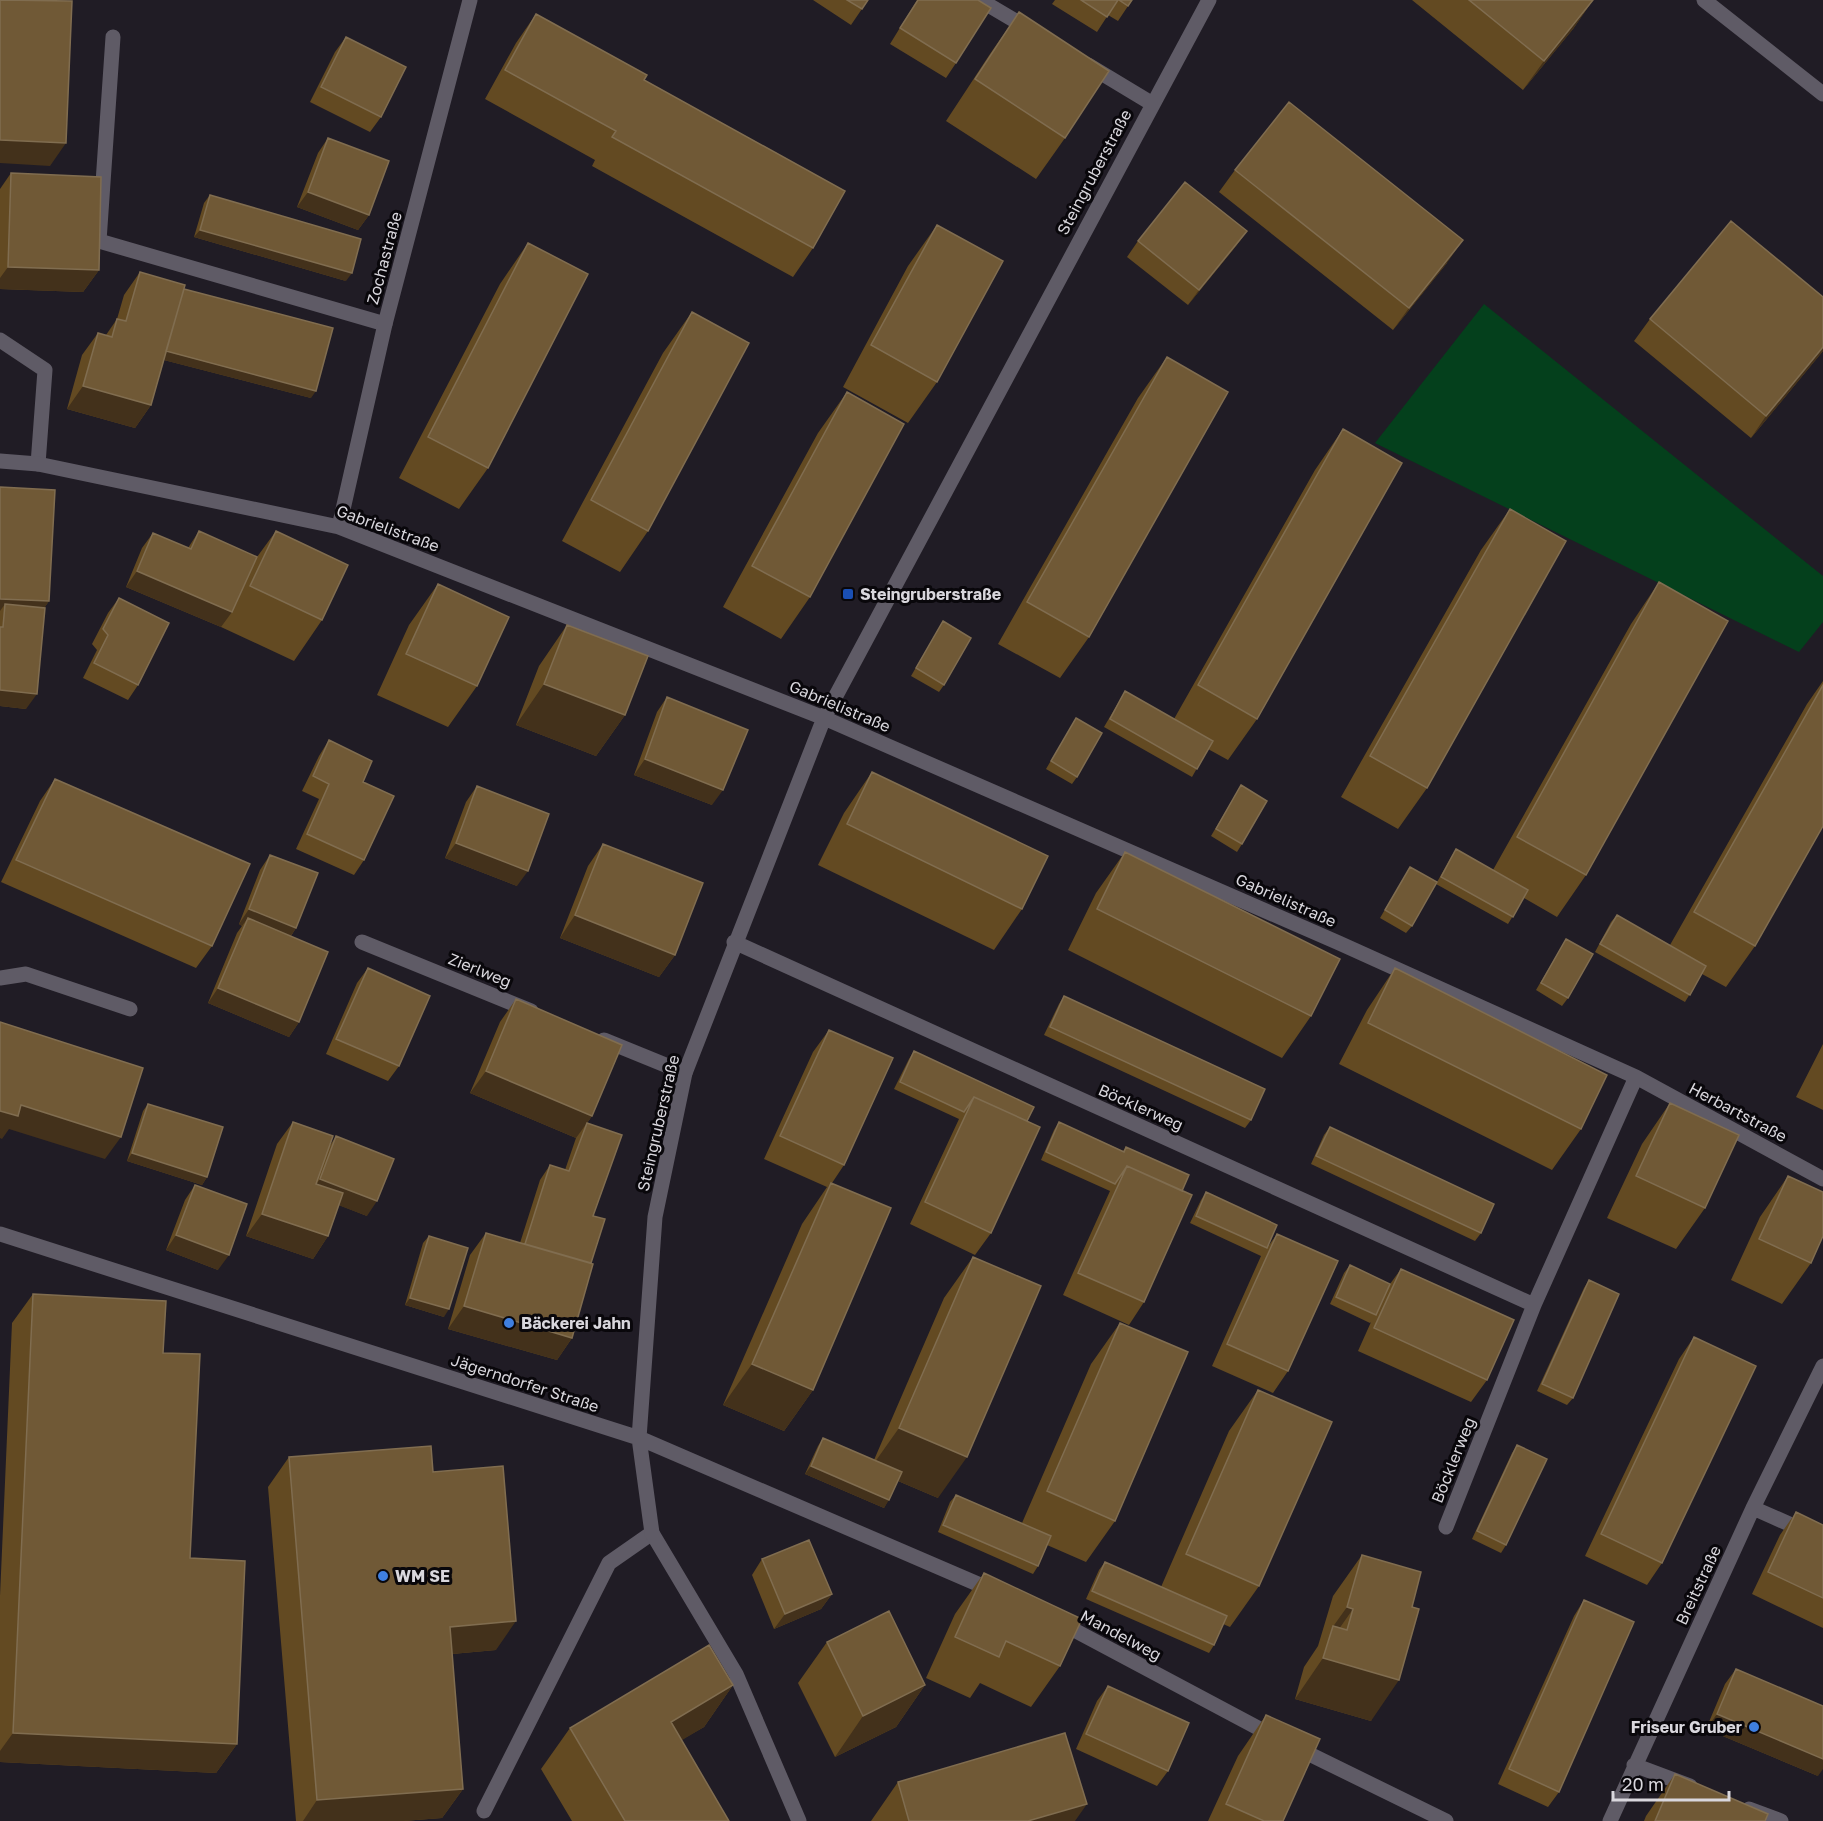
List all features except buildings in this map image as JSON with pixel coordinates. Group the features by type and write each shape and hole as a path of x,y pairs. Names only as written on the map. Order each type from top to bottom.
{"street":[{"name":"Zochastraße","path":"339,527 385,324 470,0"},
{"path":"980,0 1041,36"},
{"name":"Steingruberstraße","path":"639,1438 655,1217 685,1073 734,942 824,718 1151,103 1209,0"},
{"path":"1704,0 1823,94"},
{"path":"113,37 99,240 385,324"},
{"path":"1071,55 1151,103"},
{"path":"0,340 45,370 38,464"},
{"name":"Gabrielistraße","path":"0,461 38,464 339,527 824,718 1339,943 1636,1077"},
{"name":"Zierlweg","path":"362,942 545,1016"},
{"name":"Böcklerweg","path":"734,942 1534,1305"},
{"path":"0,978 26,974 130,1009"},
{"path":"588,1034 685,1073"},
{"name":"Böcklerweg","path":"1446,1527 1534,1305 1636,1077"},
{"name":"Herbartstraße","path":"1636,1077 1823,1179"},
{"name":"Jägerndorfer Straße","path":"0,1234 639,1438"},
{"name":"Breitstraße","path":"1610,1821 1753,1508 1823,1366"},
{"path":"639,1438 652,1533 736,1674 799,1821"},
{"path":"639,1438 1010,1598"},
{"path":"1753,1508 1823,1539"},
{"path":"484,1811 609,1563 652,1533"},
{"name":"Mandelweg","path":"1042,1613 1229,1714 1446,1821"},
{"path":"1634,1765 1708,1793"},
{"path":"1739,1805 1781,1821"}],"green space":[{"path":"1484,304 1823,576 1823,622 1799,652 1375,443"}],"place":[{"name":"Steingruberstraße","path":"848,594"},
{"name":"Bäckerei Jahn","path":"509,1323"},
{"name":"WM SE","path":"383,1576"},
{"name":"Friseur Gruber","path":"1754,1727"}]}
